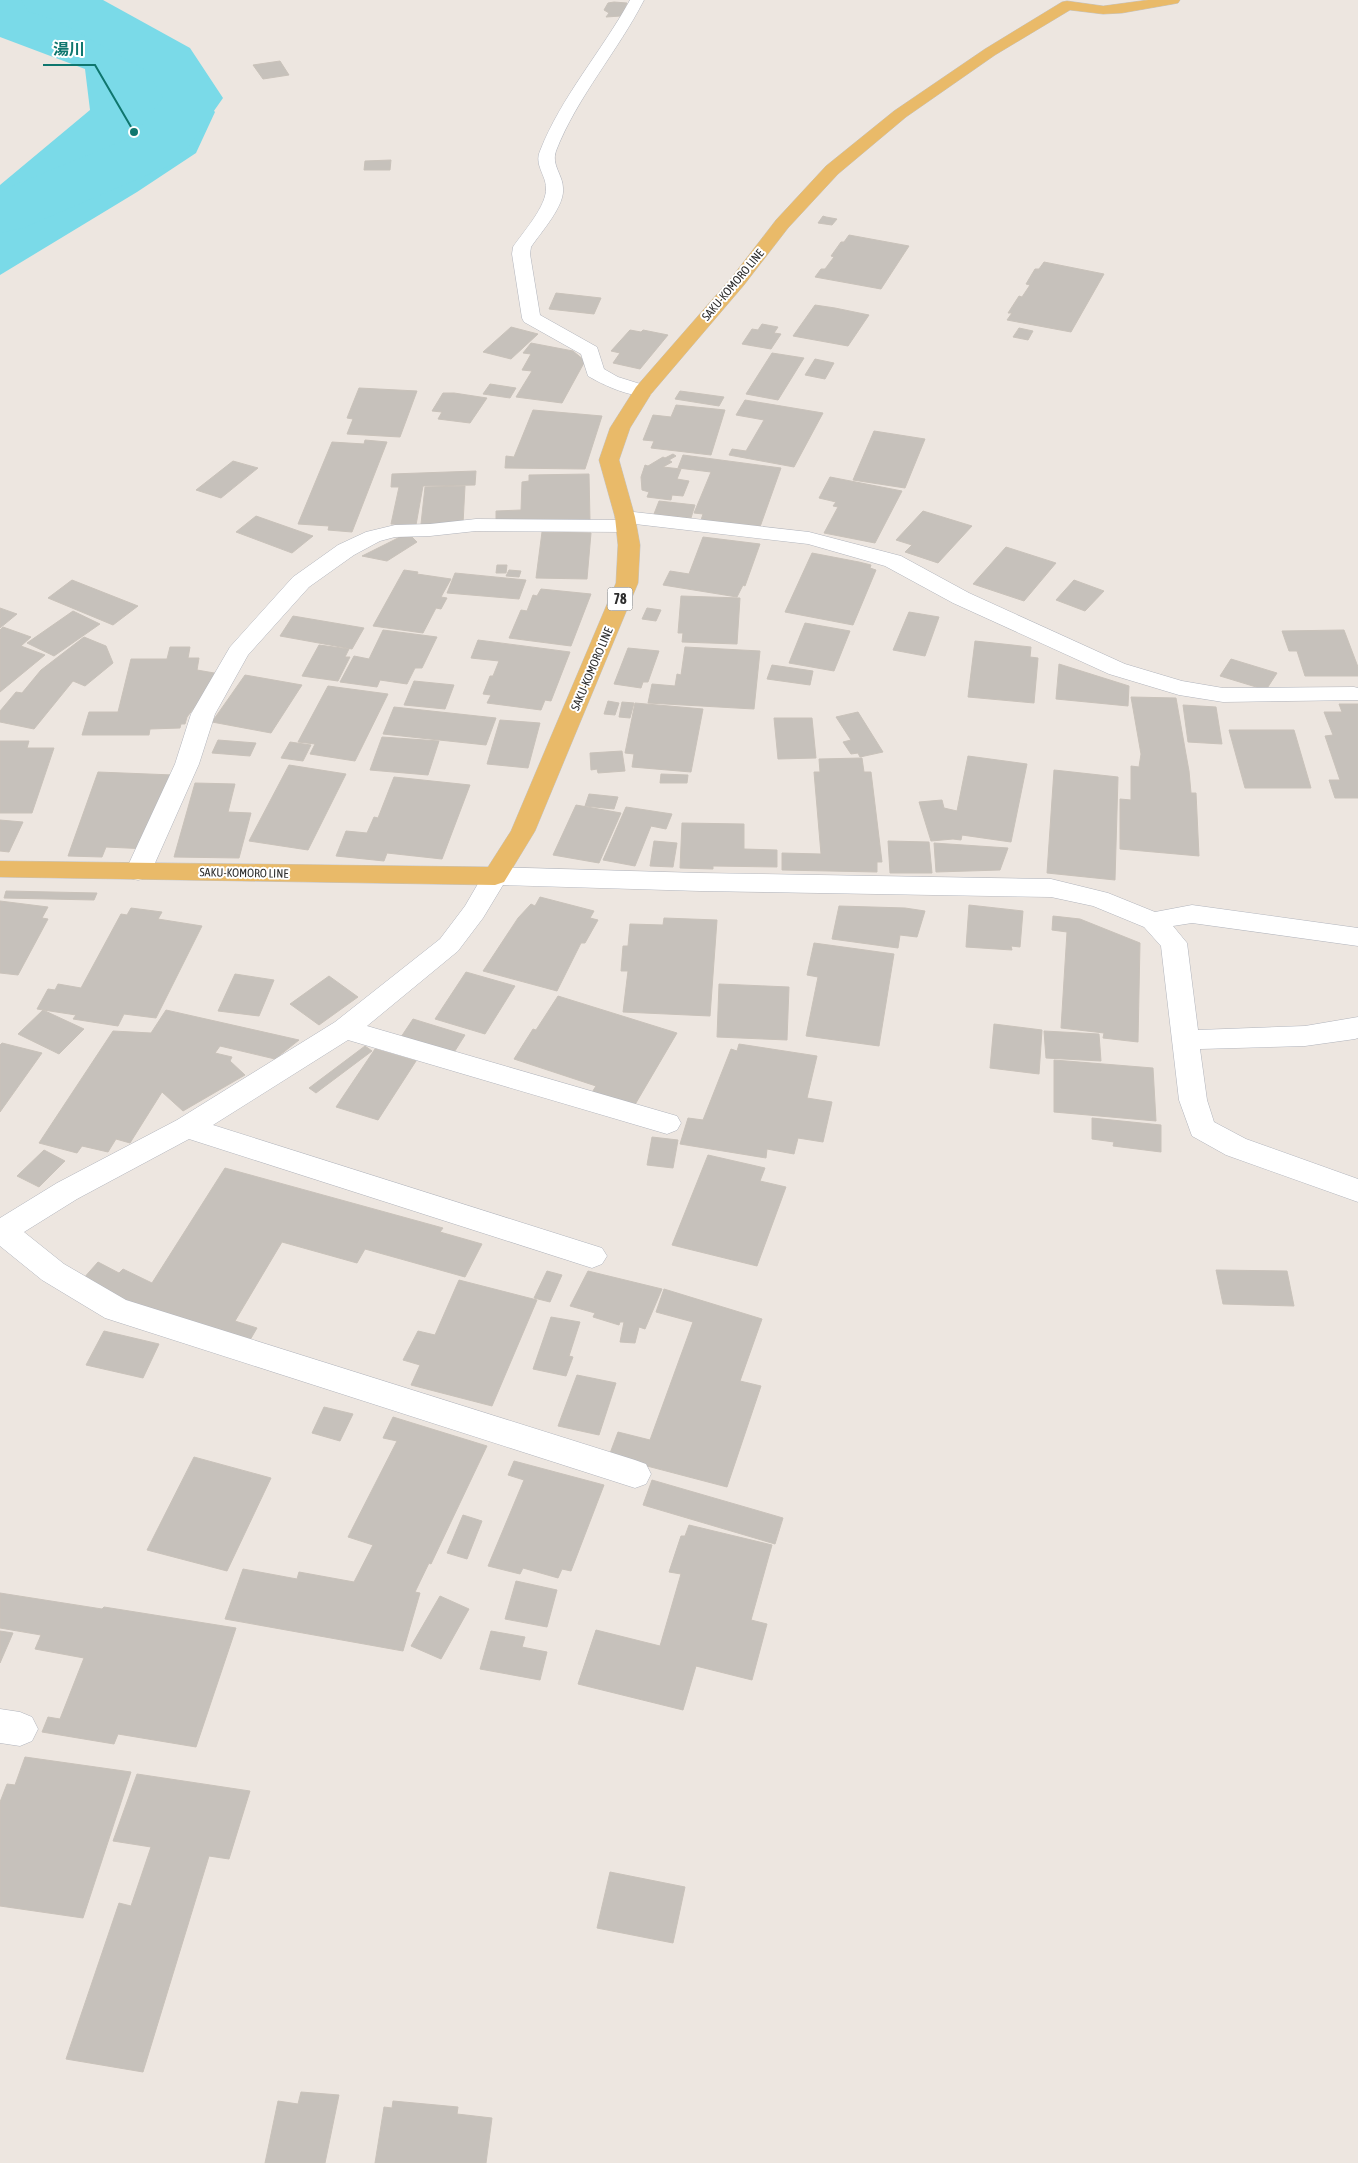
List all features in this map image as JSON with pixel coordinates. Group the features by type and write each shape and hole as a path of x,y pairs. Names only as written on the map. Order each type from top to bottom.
{"main road":[{"name":"78","path":"1070,3 1103,10 1122,9 1173,0"},
{"name":"SAKU-KOMORO LINE","path":"0,869 495,876 522,831 533,808 627,583 629,545 625,521 609,460 620,428 643,390 738,281 782,224 832,170 900,114 990,52 1070,3"}],"street":[{"path":"637,0 567,111 546,153 546,165 555,188 552,200 522,247 520,254 531,318 590,351 595,372 611,382 643,390"},
{"path":"138,872 187,764 203,714 238,652 301,582 346,550 373,536 395,531 430,530 476,525 625,521 808,538 893,561 961,598 1117,669 1179,688 1223,695 1354,694"},
{"path":"635,1474 116,1309 53,1272 1,1232 67,1191 187,1128 345,1029 449,945 474,912 495,876 1051,888 1099,899 1153,921 1174,943 1193,1100 1202,1128 1236,1147 1358,1190"},
{"path":"1153,921 1192,914 1358,937"},
{"path":"1186,1040 1305,1036 1358,1027"},
{"path":"345,1029 667,1123"},
{"path":"187,1128 592,1256"}],"water":[{"path":"0,0 79,0 137,28 215,112 196,153 137,192 0,275 0,185 90,110 85,69 0,37"}],"building":[{"path":"608,3 627,3 621,16 606,17 609,13 604,10"},
{"path":"280,61 289,75 263,79 253,65"},
{"path":"391,160 390,170 364,170 365,161"},
{"path":"823,216 837,219 832,225 818,223"},
{"path":"849,235 909,246 881,289 815,277 821,269 825,269 834,257 831,256 841,242 844,242"},
{"path":"1044,262 1104,274 1071,332 1007,320 1012,313 1008,313 1019,296 1022,297 1030,285 1026,284 1035,269 1039,269"},
{"path":"556,293 601,298 594,314 549,309"},
{"path":"815,305 869,315 848,346 793,336"},
{"path":"762,324 778,327 774,333 781,334 771,349 742,344 752,329 758,330"},
{"path":"511,327 538,334 511,359 483,352"},
{"path":"1019,328 1033,331 1028,340 1013,337"},
{"path":"630,330 641,332 643,330 668,335 640,369 613,363 620,353 611,351"},
{"path":"531,343 573,351 585,361 562,403 516,397 532,371 522,370 531,354 523,353"},
{"path":"772,353 804,358 778,400 746,394"},
{"path":"815,359 834,363 825,379 805,375"},
{"path":"490,384 516,388 510,398 483,394"},
{"path":"359,388 417,391 400,437 347,434 353,419 347,418"},
{"path":"680,391 724,397 719,406 675,399"},
{"path":"443,393 487,398 470,423 438,419 442,412 432,411"},
{"path":"745,400 823,413 794,467 729,455 732,449 746,451 764,420 736,415"},
{"path":"676,405 725,410 711,455 651,448 654,441 643,440 653,415 671,417"},
{"path":"533,410 602,416 585,469 505,468 506,456 514,457"},
{"path":"874,431 925,439 905,488 853,480"},
{"path":"365,440 387,442 352,532 328,530 329,526 298,524 332,442 364,444"},
{"path":"673,454 676,456 669,460 672,462 663,467 681,469 677,479 689,481 683,496 672,495 671,500 647,497 649,492 642,490 641,477 645,465 648,466 663,457 665,458"},
{"path":"683,455 781,468 760,527 701,520 703,514 694,513 711,472 678,468"},
{"path":"233,461 258,468 221,498 196,490"},
{"path":"476,471 475,485 423,486 416,525 391,524 399,487 391,487 392,474"},
{"path":"589,474 590,520 496,521 496,511 521,510 522,482 529,481 529,475"},
{"path":"830,477 902,491 875,543 824,533 838,507 833,506 836,502 819,498"},
{"path":"465,486 463,524 421,524 425,487"},
{"path":"659,501 695,505 691,518 654,514"},
{"path":"923,511 972,526 938,563 905,552 912,545 896,540"},
{"path":"256,516 313,536 292,553 236,532"},
{"path":"542,532 591,533 587,579 536,578"},
{"path":"400,537 412,537 417,542 387,561 362,556"},
{"path":"703,537 760,544 745,586 743,585 737,597 663,585 670,571 689,574"},
{"path":"1006,547 1056,563 1024,601 973,584"},
{"path":"812,553 871,565 870,568 876,570 853,625 785,612"},
{"path":"497,565 507,565 506,573 496,573"},
{"path":"404,570 451,579 441,597 447,598 441,609 436,608 423,633 373,626"},
{"path":"509,570 521,571 519,577 506,576"},
{"path":"455,573 526,580 519,599 447,593"},
{"path":"72,580 138,606 113,625 48,598"},
{"path":"1074,580 1104,591 1085,611 1056,600"},
{"path":"541,589 591,594 571,646 509,638 521,610 527,611 533,595 537,596"},
{"path":"681,596 740,598 737,644 682,642 683,633 678,633"},
{"path":"0,608 17,614 0,628"},
{"path":"647,608 661,610 656,621 642,619"},
{"path":"73,611 100,624 54,656 27,643"},
{"path":"909,612 939,617 925,656 893,650"},
{"path":"293,616 364,628 352,649 280,636"},
{"path":"805,623 850,631 834,671 789,663"},
{"path":"3,627 31,637 21,646 45,655 0,692 0,630"},
{"path":"383,630 437,637 422,668 415,668 407,684 380,680 377,687 340,682 354,656 369,659"},
{"path":"1344,630 1358,667 1358,676 1305,676 1297,651 1289,651 1282,631"},
{"path":"84,637 106,646 113,663 85,686 73,681 34,729 0,722 0,711 16,692 22,693 41,670"},
{"path":"478,640 570,652 551,701 545,700 541,710 487,703 491,695 483,694 490,676 493,676 499,661 471,658"},
{"path":"975,641 1031,647 1030,657 1038,658 1034,703 968,697"},
{"path":"319,645 349,649 345,657 350,657 338,681 302,676"},
{"path":"170,647 190,647 188,658 199,658 197,670 220,674 187,717 185,724 181,724 180,728 150,729 149,735 82,735 89,712 118,712 131,659 167,659"},
{"path":"685,647 760,651 754,709 648,703 652,684 675,686 677,674 681,675"},
{"path":"628,648 659,651 648,682 643,682 641,688 614,684"},
{"path":"1231,659 1277,673 1266,690 1220,676"},
{"path":"1059,664 1129,686 1128,706 1056,699"},
{"path":"772,665 813,671 810,685 767,679"},
{"path":"245,675 302,685 271,733 212,722"},
{"path":"414,681 454,685 445,709 404,705"},
{"path":"328,686 388,694 355,761 310,754 315,744 298,742"},
{"path":"1131,697 1176,698 1191,793 1196,793 1199,856 1120,849 1120,799 1131,800 1131,766 1139,767 1141,754"},
{"path":"608,701 619,703 615,715 604,714"},
{"path":"622,702 634,703 630,718 619,717"},
{"path":"635,703 703,709 691,772 632,767 634,754 625,753"},
{"path":"1339,704 1358,704 1358,798 1335,798 1329,780 1340,780 1325,736 1333,735 1324,712 1342,712"},
{"path":"1183,705 1216,707 1222,744 1188,742"},
{"path":"394,707 496,718 486,745 383,734"},
{"path":"858,712 883,752 860,757 858,753 851,754 843,742 851,740 836,717"},
{"path":"774,718 812,718 816,758 778,759"},
{"path":"500,720 540,723 528,768 487,764"},
{"path":"1229,730 1294,730 1311,788 1245,788"},
{"path":"382,737 439,741 428,775 370,770"},
{"path":"218,740 256,743 250,756 212,753"},
{"path":"0,741 29,741 27,748 54,748 32,813 0,813"},
{"path":"290,742 311,745 303,761 281,758"},
{"path":"622,751 625,771 598,773 597,769 591,770 590,753"},
{"path":"968,756 1027,764 1011,842 962,835 961,840 931,841 919,802 942,800 944,808 957,811"},
{"path":"862,758 864,772 871,772 882,862 877,862 877,872 782,870 782,853 821,854 814,772 820,772 819,759"},
{"path":"289,765 346,774 308,850 249,841"},
{"path":"1054,770 1118,777 1115,880 1047,873"},
{"path":"98,772 173,775 148,849 106,847 102,857 68,856"},
{"path":"661,774 688,775 687,783 660,783"},
{"path":"394,777 470,785 442,859 387,853 384,861 336,856 346,831 367,833 374,817 378,818"},
{"path":"195,783 235,784 228,812 251,813 239,858 174,857"},
{"path":"589,794 618,797 614,809 585,806"},
{"path":"576,805 621,813 599,863 553,855"},
{"path":"626,807 672,814 666,829 651,826 635,866 603,860"},
{"path":"0,820 23,822 9,852 0,851"},
{"path":"682,823 744,824 744,849 777,850 777,867 713,866 713,869 680,868"},
{"path":"654,841 677,843 673,867 650,866"},
{"path":"888,841 929,842 932,873 890,873"},
{"path":"934,843 1008,848 1000,870 936,872"},
{"path":"6,891 97,893 94,900 4,898"},
{"path":"540,897 594,911 590,918 598,920 585,943 581,943 557,991 483,971 518,918 531,904 535,906"},
{"path":"0,901 48,907 42,918 48,919 18,975 0,973"},
{"path":"969,905 1023,911 1020,947 1011,946 1012,950 966,947"},
{"path":"839,906 905,908 925,911 917,937 900,935 898,948 832,939"},
{"path":"131,908 162,912 158,919 202,926 156,1018 124,1014 118,1026 73,1019 76,1015 37,1009 48,989 55,990 58,984 81,988 121,914 127,915"},
{"path":"1053,916 1080,919 1140,943 1138,1042 1103,1038 1104,1033 1061,1028 1067,932 1052,930"},
{"path":"664,918 717,920 710,1016 623,1012 628,971 621,971 623,946 628,946 630,924 663,925"},
{"path":"814,943 894,954 879,1046 806,1036 818,977 807,975"},
{"path":"466,972 515,986 485,1034 435,1019"},
{"path":"235,974 274,980 259,1016 218,1011"},
{"path":"329,976 358,997 319,1025 290,1004"},
{"path":"719,984 789,987 787,1040 717,1037"},
{"path":"558,996 677,1033 633,1108 591,1094 596,1086 514,1059 533,1029 536,1030"},
{"path":"43,1010 84,1029 59,1054 18,1034"},
{"path":"166,1010 299,1040 275,1059 220,1046 215,1053 232,1057 230,1061 245,1075 183,1111 162,1092 130,1143 116,1139 108,1152 82,1146 77,1153 39,1143 113,1031 151,1033"},
{"path":"413,1019 465,1035 453,1054 401,1037"},
{"path":"994,1024 1042,1030 1039,1074 990,1068"},
{"path":"1044,1031 1099,1034 1101,1061 1046,1058"},
{"path":"2,1043 42,1053 0,1112 0,1045"},
{"path":"739,1044 817,1056 807,1098 832,1102 823,1142 798,1138 794,1154 767,1149 766,1158 680,1144 688,1118 703,1120 731,1049 737,1051"},
{"path":"365,1046 372,1051 316,1093 309,1088"},
{"path":"375,1049 416,1061 378,1120 336,1107"},
{"path":"1054,1060 1153,1068 1156,1121 1054,1112"},
{"path":"1092,1118 1161,1125 1161,1152 1113,1146 1114,1142 1092,1139"},
{"path":"652,1137 678,1140 673,1168 647,1165"},
{"path":"44,1150 65,1161 39,1187 17,1176"},
{"path":"708,1155 765,1168 760,1181 786,1187 757,1266 672,1245"},
{"path":"225,1168 443,1228 440,1232 482,1244 465,1277 365,1249 357,1263 282,1242 235,1321 257,1328 246,1347 137,1308 82,1280 98,1262 119,1273 123,1269 152,1283"},
{"path":"1216,1270 1287,1271 1294,1306 1223,1304"},
{"path":"547,1271 562,1275 550,1302 534,1298"},
{"path":"588,1271 662,1289 645,1329 639,1327 635,1343 620,1342 624,1322 620,1322 619,1325 593,1317 595,1313 570,1306"},
{"path":"459,1280 537,1300 492,1406 411,1385 420,1365 403,1360 418,1331 435,1335"},
{"path":"664,1289 762,1319 740,1381 761,1386 727,1487 609,1456 618,1432 650,1440 693,1322 656,1312"},
{"path":"551,1317 580,1322 569,1356 573,1357 566,1376 533,1369"},
{"path":"104,1331 159,1344 143,1378 86,1365"},
{"path":"577,1375 616,1383 599,1435 558,1426"},
{"path":"324,1407 353,1414 340,1441 312,1433"},
{"path":"393,1417 487,1446 431,1564 429,1563 415,1592 420,1593 403,1651 225,1619 243,1569 297,1579 299,1572 354,1582 373,1545 348,1537 397,1441 383,1438"},
{"path":"194,1457 271,1478 227,1571 147,1550"},
{"path":"514,1461 604,1485 571,1571 562,1569 558,1578 523,1568 520,1574 488,1566 524,1480 508,1475"},
{"path":"652,1480 783,1518 775,1544 643,1505"},
{"path":"463,1515 482,1521 467,1559 447,1553"},
{"path":"689,1525 772,1545 751,1620 767,1624 752,1680 696,1666 683,1710 578,1684 596,1630 660,1646 681,1574 669,1572 681,1536 685,1536"},
{"path":"516,1581 557,1590 547,1627 505,1619"},
{"path":"0,1593 236,1628 196,1747 118,1734 114,1744 42,1732 48,1717 60,1719 84,1658 35,1649 41,1635 0,1628"},
{"path":"440,1596 469,1609 441,1659 411,1646"},
{"path":"0,1631 13,1633 0,1663"},
{"path":"491,1631 525,1637 522,1647 547,1652 540,1680 480,1669"},
{"path":"25,1757 131,1772 83,1918 0,1906 0,1802 7,1784 15,1785"},
{"path":"137,1774 250,1791 229,1859 209,1856 143,2072 66,2059 119,1903 131,1906 151,1847 113,1841"},
{"path":"610,1872 685,1887 673,1943 597,1928"},
{"path":"301,2092 339,2095 325,2163 265,2163 278,2101 298,2104"},
{"path":"393,2101 458,2107 457,2114 492,2118 486,2163 375,2163 384,2107 392,2108"}],"waterway":[{"path":"0,214 156,149 193,98 169,60 76,8 49,0"}],"place":[{"name":"湯川","path":"134,132"}]}
